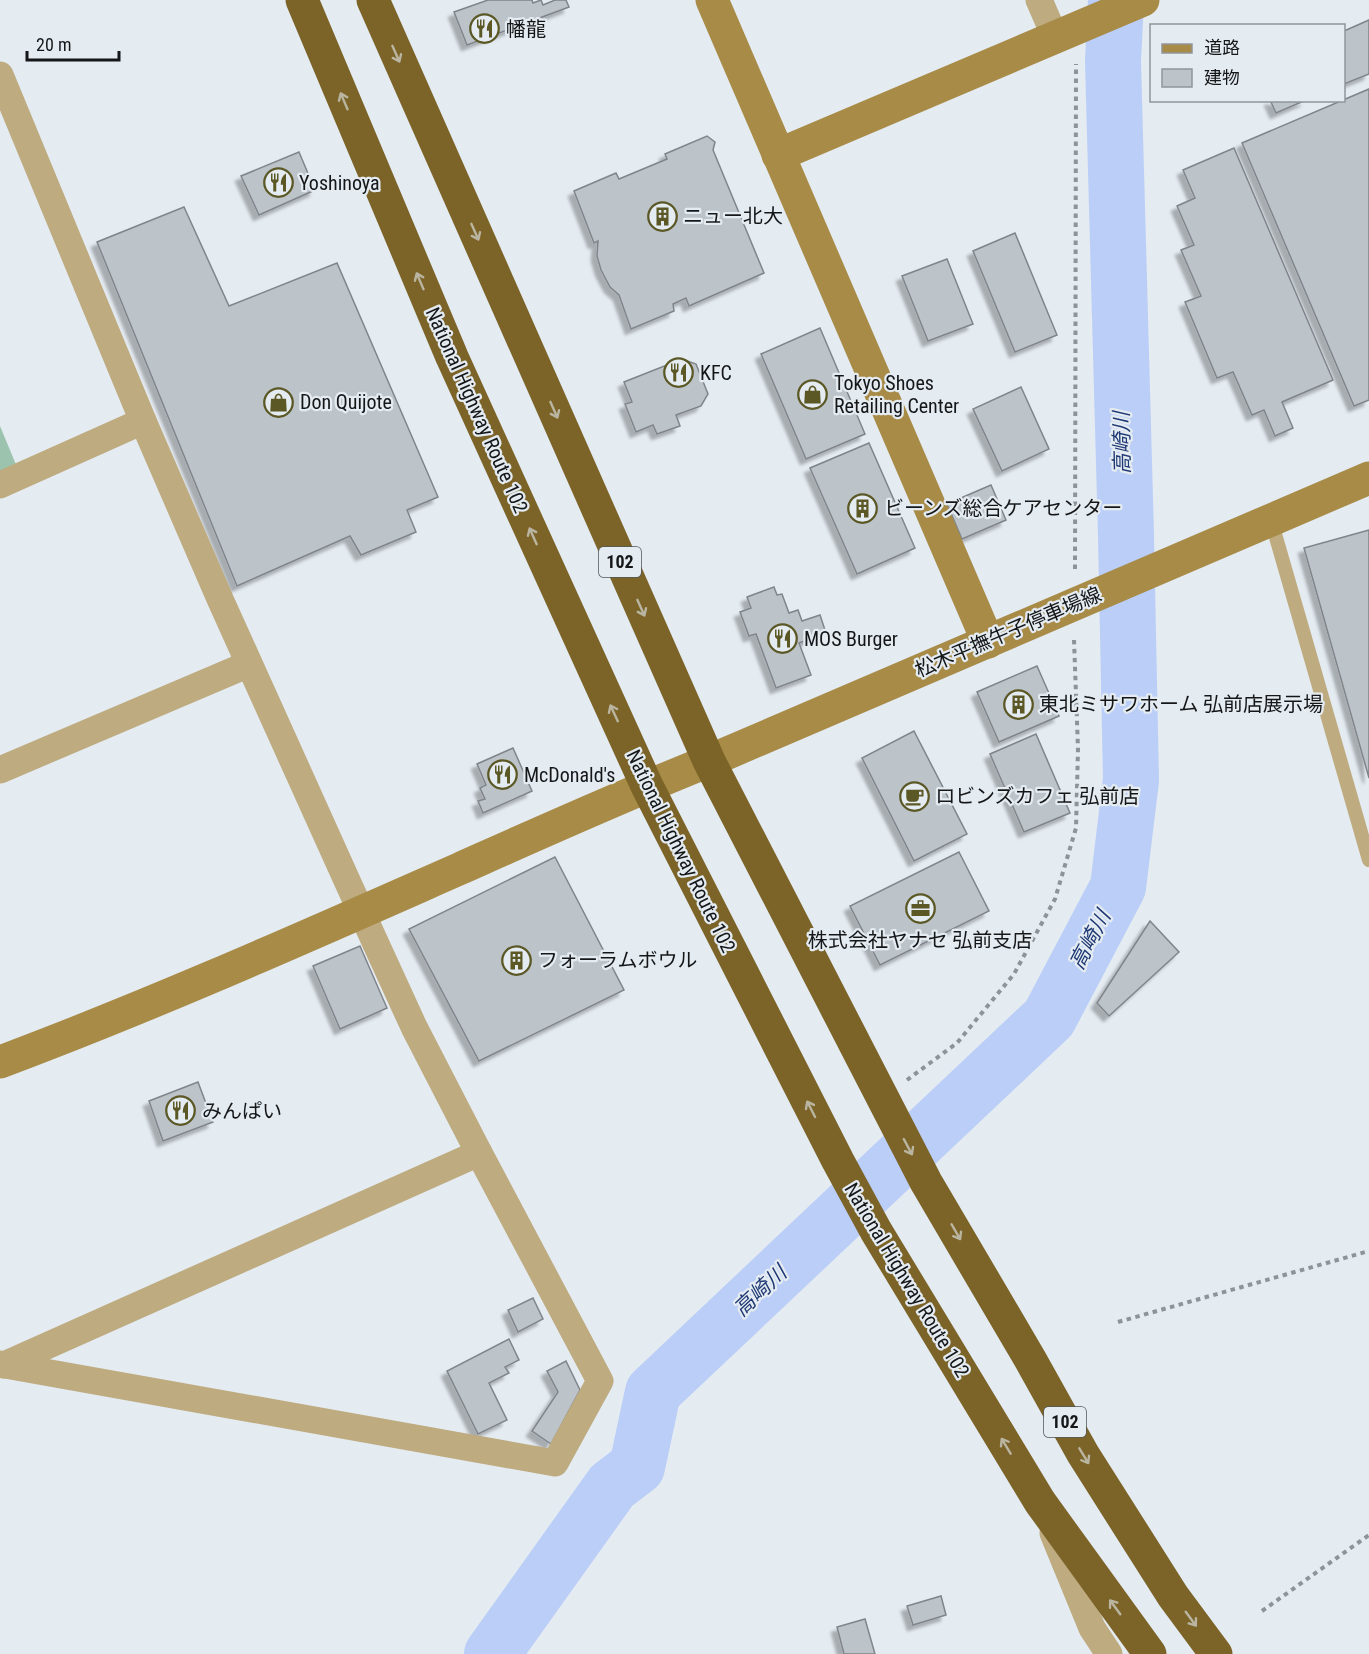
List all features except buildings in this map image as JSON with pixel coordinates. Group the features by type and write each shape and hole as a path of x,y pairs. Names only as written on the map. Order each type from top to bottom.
{"highway":[{"name":"National Highway Route 102","path":"302,0 452,357 647,786 838,1161 876,1231 1040,1502 1150,1654"},
{"name":"102","path":"373,0 708,762 926,1182 1024,1348 1083,1454 1173,1596 1216,1654"}],"street":[{"path":"712,0 988,642"},
{"path":"1040,0 1071,30"},
{"path":"778,155 1143,0"},
{"path":"0,75 10,128 414,1027 478,1153 600,1381 555,1463 2,1365"},
{"path":"0,485 143,421"},
{"name":"松木平撫牛子停車場線","path":"0,1062 98,1025 647,786 708,762 1369,478"},
{"path":"0,770 249,664"},
{"path":"2,1365 478,1153"},
{"path":"1040,1502 1092,1628 1109,1654"}],"lane":[{"path":"1271,520 1369,860"}],"path":[{"path":"886,1106 957,1043 1014,974 1055,899 1076,828 1078,749 1071,30"},
{"path":"1119,1322 1369,1251"},
{"path":"1262,1611 1369,1535"}],"green space":[{"path":"0,426 17,467 0,474"}],"waterway":[{"name":"高崎川","path":"492,1654 612,1486 637,1467 653,1392 1049,1018 1118,887 1131,780 1113,61 1116,0"}],"place":[{"name":"幡龍","path":"485,29"},
{"name":"Yoshinoya","path":"278,183"},
{"name":"ニュー北大","path":"662,216"},
{"name":"KFC","path":"679,373"},
{"name":"Tokyo Shoes Retailing Center","path":"813,394"},
{"name":"Don Quijote","path":"279,402"},
{"name":"ビーンズ総合ケアセンター","path":"863,508"},
{"name":"MOS Burger","path":"783,639"},
{"name":"東北ミサワホーム 弘前店展示場","path":"1018,704"},
{"name":"McDonald's","path":"503,775"},
{"name":"ロビンズカフェ 弘前店","path":"914,796"},
{"name":"株式会社ヤナセ 弘前支店","path":"920,909"},
{"name":"フォーラムボウル","path":"517,960"},
{"name":"みんぱい","path":"181,1111"}]}
